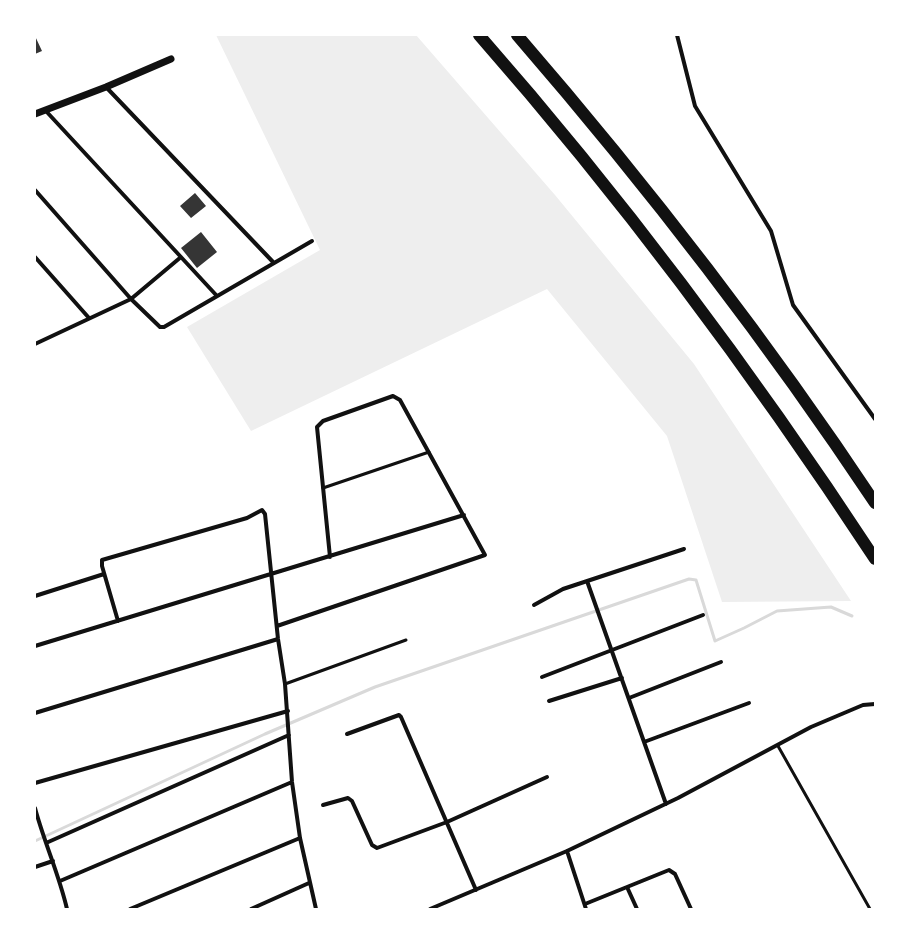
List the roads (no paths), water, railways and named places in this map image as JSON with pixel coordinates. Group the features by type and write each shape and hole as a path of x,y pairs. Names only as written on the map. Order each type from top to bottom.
{"highway":[{"path":"480,35 533,96 677,277 813,467 875,559"},
{"path":"517,35 693,248 761,338 875,503"}],"street":[{"path":"677,35 695,106 771,231 793,305 875,419"},
{"path":"35,114 106,87 172,59"},
{"path":"106,87 274,263"},
{"path":"46,110 217,296"},
{"path":"35,190 131,299 156,325 164,327 312,241"},
{"path":"35,257 89,318"},
{"path":"35,344 131,299 180,257"},
{"path":"277,626 482,557 485,553 400,400 393,396 319,424 317,427 330,557"},
{"path":"118,621 104,574 102,560 247,518 262,510 265,514 278,639 288,711 292,782 300,838 309,884 316,909"},
{"path":"35,646 464,515"},
{"path":"534,605 563,589 684,549"},
{"path":"35,596 104,574"},
{"path":"587,581 600,614 666,804"},
{"path":"542,677 703,616"},
{"path":"35,713 278,639"},
{"path":"629,698 721,662"},
{"path":"549,701 622,678"},
{"path":"644,742 749,703"},
{"path":"430,909 567,851 666,804 836,716 863,705 874,705"},
{"path":"35,783 288,711"},
{"path":"347,734 399,715 401,717 476,890"},
{"path":"46,843 289,735"},
{"path":"323,805 348,798 352,801 372,845 377,848 447,822 547,777"},
{"path":"60,881 292,782"},
{"path":"35,808 40,828 60,881 67,909"},
{"path":"35,829 40,828"},
{"path":"130,909 300,838"},
{"path":"567,851 586,909"},
{"path":"35,867 53,860"},
{"path":"585,904 669,870 672,871 691,909"},
{"path":"251,909 309,884"},
{"path":"627,887 637,909"}],"lane":[{"path":"323,488 429,452"},
{"path":"285,684 406,640"},
{"path":"778,746 870,909"}],"waterway":[{"path":"35,841 265,734 375,687 689,579 696,580 715,641 777,611 831,607 852,616"}]}
